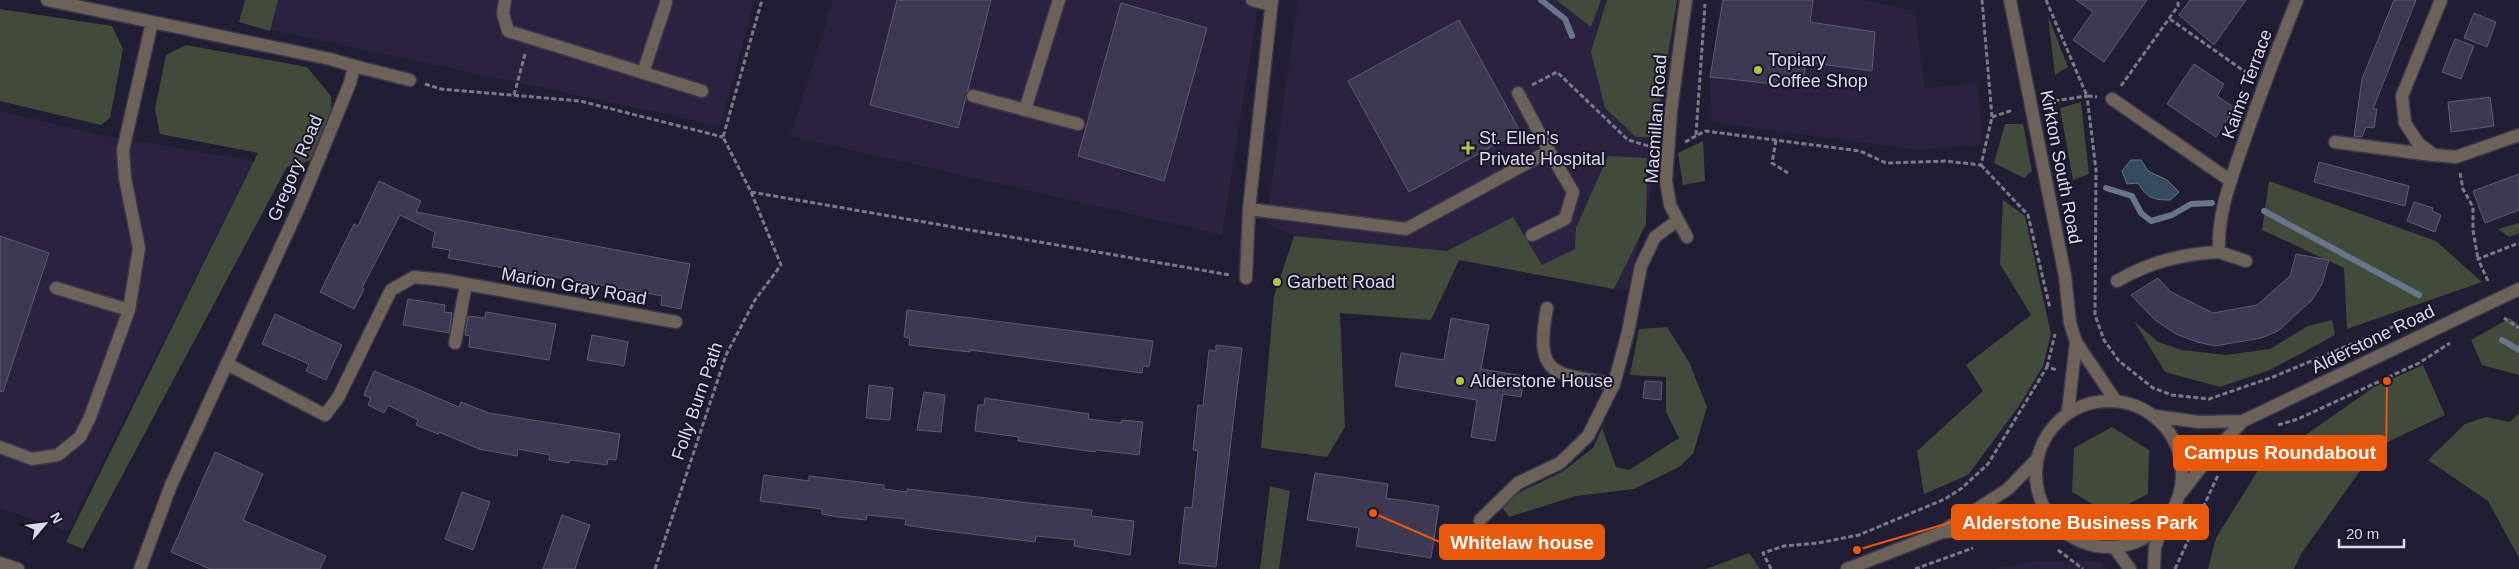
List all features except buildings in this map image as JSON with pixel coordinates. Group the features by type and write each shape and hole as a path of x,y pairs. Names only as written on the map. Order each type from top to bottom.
{"street":[{"path":"47,0 330,59 410,80"},
{"path":"505,0 503,14 508,31 702,91"},
{"path":"1026,110 1059,0"},
{"path":"1246,278 1249,209 1271,2 1252,0"},
{"name":"Macmillan Road","path":"1686,0 1671,111 1666,180 1670,205 1688,237"},
{"name":"Kirkton South Road","path":"2010,0 2065,276 2070,323 2076,342 2115,400"},
{"name":"Kaims Terrace","path":"2219,252 2218,230 2222,208 2263,85 2297,0"},
{"path":"2434,155 2418,143 2405,123 2402,96 2441,0"},
{"path":"643,72 666,4"},
{"path":"0,447 32,458 58,454 80,438 90,417 129,310 139,248 125,178 123,150 152,22"},
{"name":"Gregory Road","path":"140,569 171,485 300,205 350,83 354,66"},
{"path":"1518,93 1573,192 1565,219 1532,236"},
{"path":"973,96 1078,124"},
{"path":"2112,99 2231,181"},
{"path":"2335,142 2456,157 2519,135"},
{"path":"1249,209 1406,229 1549,151"},
{"path":"1480,520 1518,483 1560,464 1588,436 1614,384 1628,332 1641,266 1655,238 1678,220"},
{"path":"2117,281 2160,260 2192,254 2219,252 2246,261"},
{"name":"Marion Gray Road","path":"227,364 326,415 338,398 391,290 414,277 466,284 676,322"},
{"path":"455,343 466,284"},
{"path":"56,288 129,310"},
{"name":"Alderstone Road","path":"2180,495 2209,457 2243,421 2519,289"},
{"path":"1547,308 1542,338 1543,354 1552,368 1566,375 1614,384"},
{"name":"Kirkton South Road","path":"2068,412 2074,374 2076,342"},
{"path":"2115,400 2136,405 2155,416 2170,432 2180,452 2183,473 2180,495 2174,510 2164,523 2141,540 2114,547 2097,546 2080,542 2050,519 2040,500 2036,480 2037,459 2043,441 2053,425 2068,412 2091,402 2115,400"},
{"name":"Alderstone Road","path":"2155,416 2198,422 2243,421"},
{"path":"1847,569 1940,533 2008,489 2037,459"},
{"path":"2154,569 2155,548 2164,523"},
{"path":"1940,533 2018,525 2066,533"},
{"path":"2114,547 2130,569"},
{"path":"0,563 18,569"}],"path":[{"path":"410,80 441,88 580,101 723,137 762,0"},
{"path":"1696,135 1705,0"},
{"path":"1981,165 1992,117 1982,0"},
{"path":"2046,0 2087,96 2096,170 2096,315 2104,340 2120,361 2153,388 2172,395 2209,399 2273,376 2419,316"},
{"path":"2044,103 2087,96 2112,99 2170,19 2178,6 2178,0"},
{"path":"2170,19 2263,85"},
{"path":"514,95 529,39"},
{"path":"1518,93 1557,72 1628,140 1669,151 1705,131 1860,151 1886,163 1945,161 1981,165 2028,215 2051,315"},
{"path":"1992,117 2013,110"},
{"name":"Folly Burn Path","path":"655,569 726,355 755,300 782,265 751,192 723,137"},
{"path":"1776,140 1772,163 1788,173"},
{"path":"2456,157 2463,189 2472,207 2473,230 2478,259 2488,281"},
{"path":"751,192 1246,278"},
{"path":"2478,259 2519,243"},
{"path":"2504,318 2519,328"},
{"path":"1771,569 1763,553 1784,546 1818,543 1859,535 1945,499 1962,488 1988,464 2047,368 2055,333 2053,324"},
{"path":"2276,426 2298,420 2420,362 2457,338"},
{"path":"2096,373 2120,361"},
{"path":"2047,368 2074,374"},
{"path":"2175,569 2221,469"},
{"path":"1915,569 1979,546"},
{"path":"2055,548 2084,569"}],"shaded area":[{"path":"261,0 755,0 720,126 253,26"},
{"path":"833,0 1259,0 1222,235 790,136"},
{"name":"St. Ellen’s Private Hospital","path":"1298,0 1677,0 1657,164 1628,290 1459,260 1447,251 1294,236 1266,223"},
{"path":"1721,0 1863,0 1915,11 1925,89 1978,82 1982,145 1917,150 1711,122 1710,77"},
{"path":"0,111 106,136 254,161 68,532 0,508"},
{"path":"2036,561 2101,561 2107,569 1994,569"}],"green space":[{"path":"245,0 278,0 270,31 239,22"},
{"path":"1556,0 1601,0 1591,27"},
{"path":"1607,0 1677,0 1654,137 1636,137 1605,108 1591,52"},
{"path":"0,9 112,26 123,49 110,118 101,125 0,101"},
{"path":"2048,16 2068,67 2055,75"},
{"path":"186,45 307,67 331,96 332,128 318,158 287,167 83,549 66,542 258,153 160,134 155,109 166,55"},
{"path":"2081,102 2089,174 2073,180 2060,108"},
{"path":"2005,124 2023,124 2032,171 2024,178 1994,163"},
{"path":"1703,141 1705,181 1683,185 1678,153"},
{"path":"1608,156 1647,158 1646,224 1614,289 1459,260 1431,320 1340,313 1345,427 1327,457 1261,448 1274,296 1294,236 1447,251 1513,217 1542,265 1575,249 1576,228"},
{"path":"2269,181 2436,241 2482,282 2347,329 2344,268 2262,230"},
{"path":"2003,200 2025,216 2051,334 2043,366 2019,406 1968,475 1924,494 1917,451 1983,391 1966,365 2031,315 2000,264"},
{"path":"2519,223 2519,233 2509,237 2498,229"},
{"path":"2510,318 2519,325 2519,375 2482,365 2471,340"},
{"path":"2332,320 2335,335 2270,370 2220,387 2165,372 2134,321 2158,342 2182,350 2226,355 2270,349 2308,326"},
{"path":"1667,327 1689,362 1707,407 1693,454 1679,467 1634,489 1576,496 1509,517 1502,507 1520,492 1562,472 1593,448 1602,428 1616,467 1629,470 1679,438 1666,412 1666,377 1630,375 1639,329"},
{"path":"2423,365 2445,415 2377,447 2301,554 2294,569 2208,569 2216,538 2260,467 2374,387"},
{"path":"2519,413 2519,558 2488,501 2428,460 2465,424 2486,417 2510,422"},
{"path":"2112,427 2149,450 2148,494 2109,514 2072,492 2074,448"},
{"path":"1270,486 1290,491 1279,569 1260,569"},
{"path":"1749,553 1760,569 1706,569"}],"water":[{"path":"2131,160 2141,160 2148,171 2167,180 2179,192 2170,200 2159,199 2151,197 2144,192 2138,183 2127,184 2122,171"}],"waterway":[{"path":"1541,0 1565,19 1572,36"},
{"path":"2106,188 2132,196 2141,213 2151,221 2172,215 2191,204 2212,203"},
{"path":"2264,211 2419,295"},
{"path":"2502,340 2519,350"}],"place":[{"name":"Topiary Coffee Shop","path":"1758,70"},
{"name":"St. Ellen’s Private Hospital","path":"1468,148"},
{"name":"Garbett Road","path":"1277,282"},
{"name":"Alderstone House","path":"1460,381"},
{"name":"Campus Roundabout","path":"2387,381"},
{"name":"Whitelaw house","path":"1373,513"},
{"name":"Alderstone Business Park","path":"1857,550"}]}
